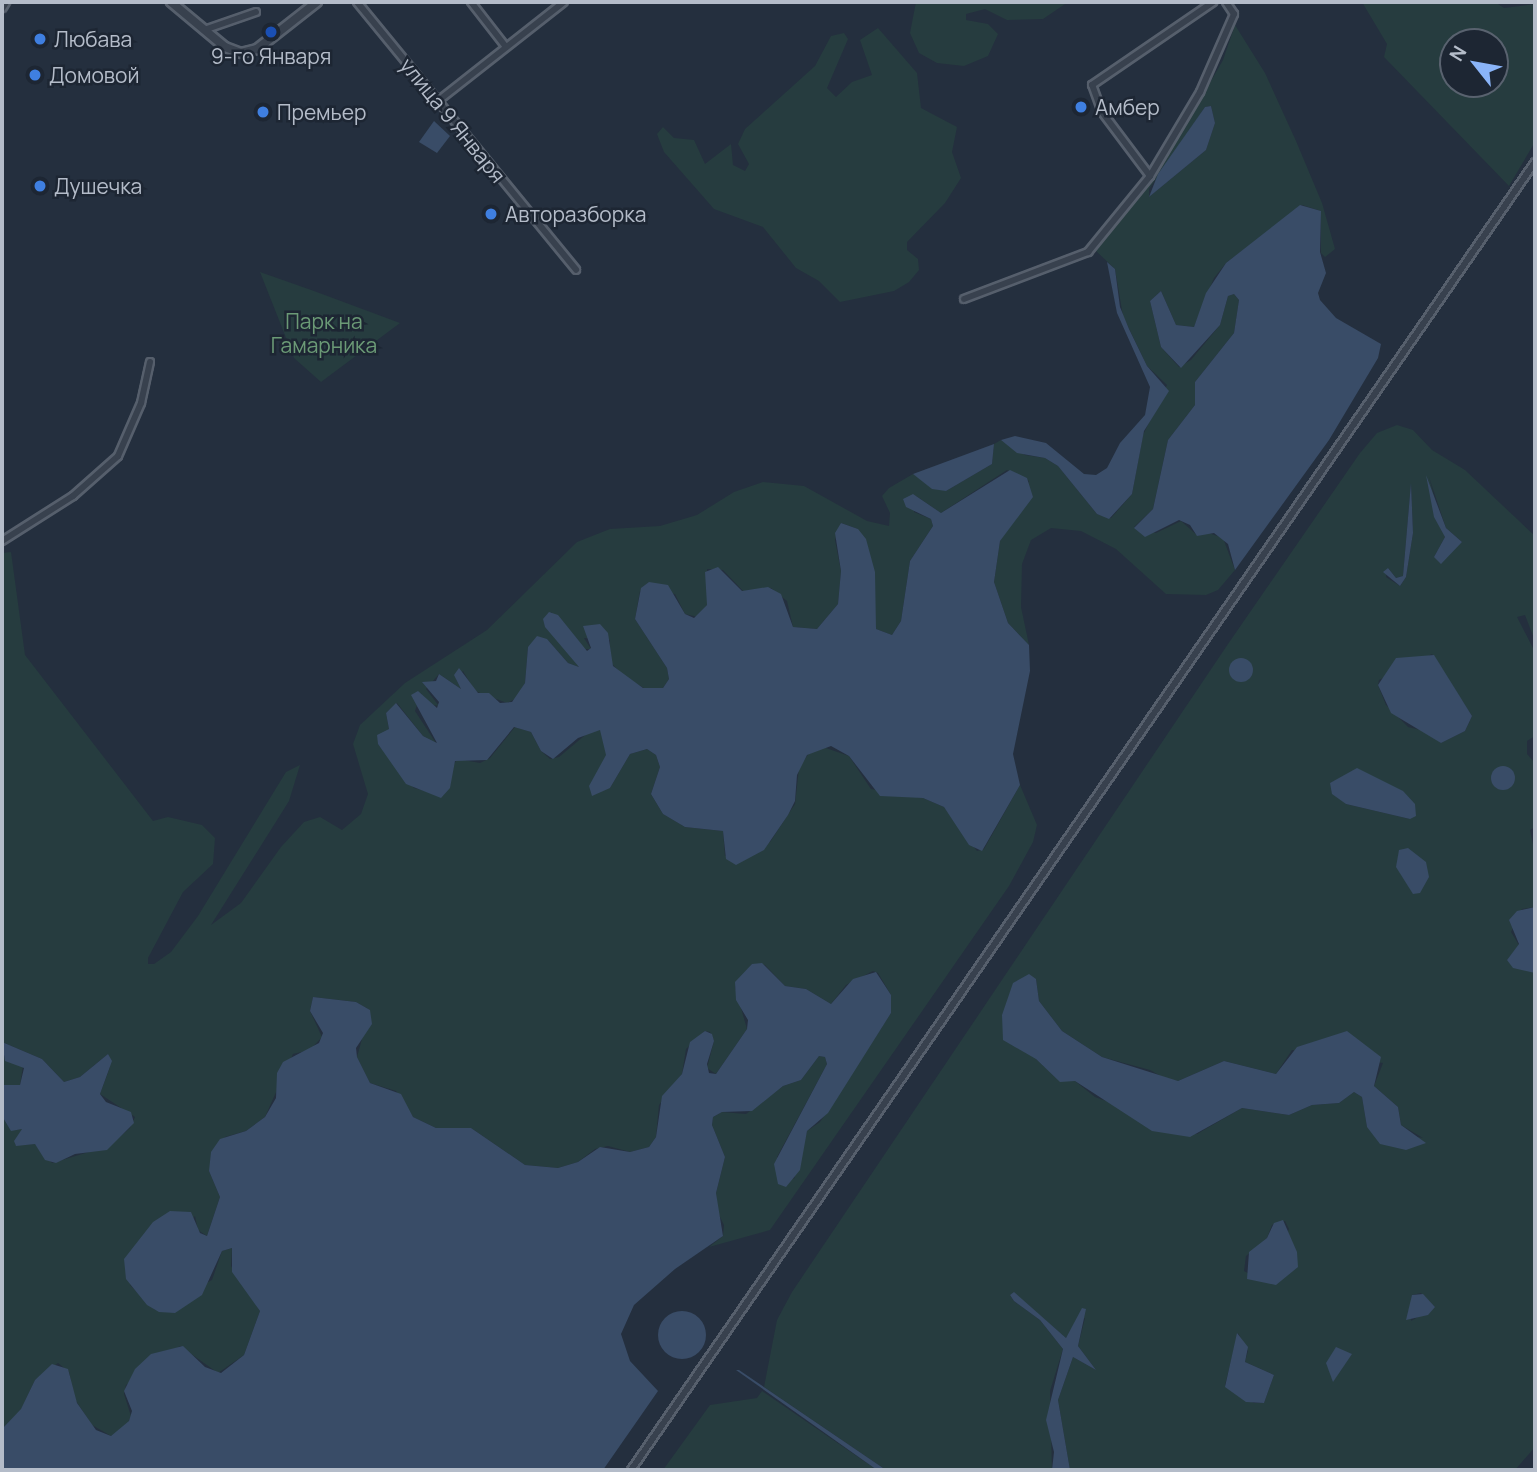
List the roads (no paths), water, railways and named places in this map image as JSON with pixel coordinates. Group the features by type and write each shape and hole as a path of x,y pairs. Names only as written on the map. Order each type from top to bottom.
{"street":[{"path":"2,7 5,2"},
{"path":"171,2 233,51 250,52 317,2"},
{"name":"улица 9 Января","path":"357,2 576,270"},
{"path":"471,2 506,47"},
{"path":"438,101 564,2"},
{"path":"1150,176 1102,112 1092,85 1213,2"},
{"path":"964,299 1088,252 1150,176 1209,69 1234,14 1226,2"},
{"path":"204,30 256,12"},
{"path":"631,1470 1535,162"},
{"path":"2,541 73,496 118,456 141,403 150,362"}],"water":[{"path":"1211,106 1215,123 1206,150 1149,197 1158,174 1205,107"},
{"path":"434,121 450,136 437,153 419,142"},
{"path":"1300,205 1321,211 1320,252 1326,273 1318,293 1320,300 1336,318 1381,344 1378,358 1329,440 1235,570 1228,544 1214,533 1197,536 1190,525 1179,520 1145,537 1134,528 1153,509 1168,440 1195,405 1195,382 1234,333 1239,300 1234,294 1228,296 1220,325 1181,368 1161,347 1150,301 1161,291 1176,325 1194,327 1206,293 1226,263"},
{"path":"1107,262 1115,269 1120,307 1129,329 1147,366 1169,391 1144,431 1132,494 1109,519 1097,514 1058,466 1045,458 1017,453 1001,440 1015,436 1046,443 1084,474 1096,475 1107,468 1120,443 1145,415 1150,387 1117,313"},
{"path":"994,444 992,464 946,491 932,489 913,474"},
{"path":"1010,470 1027,478 1033,497 1000,541 994,582 1008,623 1029,645 1030,671 1013,754 1020,785 982,851 969,845 944,807 923,798 880,796 849,756 831,746 807,755 797,775 795,801 788,815 764,850 736,865 726,859 723,831 685,827 663,814 651,794 660,767 656,755 647,749 630,754 610,788 592,796 589,786 606,755 600,730 578,738 553,759 541,751 531,732 514,727 487,760 455,761 450,788 441,798 406,784 378,744 377,735 389,729 386,713 396,703 423,736 437,743 411,695 418,691 437,708 439,702 422,682 436,681 439,674 461,689 454,675 459,668 478,693 489,693 500,703 512,702 525,683 528,647 537,636 547,639 568,663 579,667 545,627 543,619 549,612 558,615 587,651 591,648 583,626 600,624 608,633 613,666 643,688 663,688 669,679 667,668 635,619 641,588 649,582 668,585 685,614 694,618 707,605 705,572 718,567 742,591 768,587 781,594 793,627 817,629 838,604 841,571 835,533 841,523 858,529 866,539 875,572 876,629 892,635 901,621 910,561 933,526 931,519 906,507 903,499 913,494 941,513"},
{"path":"1426,475 1446,528 1462,542 1441,564 1434,557 1445,537 1434,517"},
{"path":"1411,483 1413,533 1406,577 1400,586 1383,572 1388,568 1396,578 1403,576"},
{"path":"1434,655 1472,716 1465,731 1441,743 1391,713 1378,685 1396,658"},
{"path":"1241,658 1249,662 1253,670 1249,678 1241,682 1233,678 1229,670 1233,662"},
{"path":"1503,766 1511,770 1515,778 1511,786 1503,790 1495,786 1491,778 1495,770"},
{"path":"1357,768 1403,791 1415,804 1416,816 1410,819 1346,804 1332,794 1330,783"},
{"path":"1408,848 1426,862 1429,877 1420,893 1413,894 1396,867 1399,850"},
{"path":"1535,907 1535,973 1513,968 1507,960 1519,944 1509,920 1517,911"},
{"path":"762,963 785,986 806,989 831,1004 853,979 876,972 891,995 891,1013 828,1113 807,1131 800,1170 786,1187 778,1184 774,1164 827,1064 825,1057 819,1056 801,1080 783,1086 752,1111 722,1112 713,1117 712,1125 725,1157 716,1193 723,1236 675,1269 634,1305 621,1334 630,1361 658,1391 603,1470 2,1470 2,1429 21,1409 35,1380 52,1364 68,1369 77,1403 96,1430 111,1436 129,1421 132,1411 124,1391 135,1369 151,1354 183,1346 205,1367 221,1373 244,1355 260,1311 232,1272 232,1248 222,1251 202,1295 175,1313 159,1312 147,1305 126,1279 124,1259 153,1222 170,1211 191,1212 200,1233 207,1236 220,1197 209,1171 211,1152 220,1139 246,1131 265,1117 276,1098 277,1073 283,1062 319,1043 323,1033 310,1011 313,997 356,1002 370,1010 372,1024 356,1048 357,1057 370,1083 401,1094 413,1117 436,1128 471,1128 525,1165 558,1168 578,1162 600,1147 630,1152 649,1147 656,1137 662,1096 682,1074 690,1042 705,1031 712,1034 714,1041 707,1064 709,1073 716,1074 747,1029 748,1020 736,1000 735,982 752,964"},
{"path":"1029,974 1036,979 1039,1001 1062,1031 1102,1057 1178,1081 1224,1061 1276,1074 1297,1047 1347,1031 1381,1057 1374,1086 1398,1107 1401,1125 1426,1143 1406,1150 1380,1144 1367,1127 1362,1097 1354,1092 1339,1103 1312,1105 1289,1115 1242,1108 1190,1137 1152,1131 1075,1081 1060,1082 1036,1059 1003,1040 1002,1015 1013,983"},
{"path":"2,1042 42,1059 64,1082 80,1077 108,1054 112,1061 100,1094 106,1102 131,1112 134,1123 107,1150 75,1154 56,1163 45,1160 35,1144 16,1146 14,1141 22,1129 11,1131 2,1116 2,1085 20,1085 24,1068 5,1061"},
{"path":"1283,1220 1297,1252 1298,1267 1276,1285 1247,1279 1249,1252 1267,1238 1274,1223"},
{"path":"1014,1292 1066,1338 1082,1308 1086,1309 1078,1346 1096,1370 1073,1357 1058,1400 1070,1470 1052,1470 1054,1452 1046,1420 1063,1349 1040,1320 1014,1301 1010,1295"},
{"path":"1423,1294 1435,1307 1428,1315 1406,1320 1412,1295"},
{"path":"682,1311 699,1318 706,1335 699,1352 682,1359 665,1352 658,1335 665,1318"},
{"path":"1237,1333 1248,1347 1245,1362 1274,1375 1264,1403 1246,1402 1225,1387"},
{"path":"1336,1347 1352,1354 1333,1382 1326,1363"},
{"path":"736,1370 739,1370 886,1470 877,1470"}],"place":[{"name":"9-го Января","path":"271,32"},
{"name":"Любава","path":"40,39"},
{"name":"Домовой","path":"35,75"},
{"name":"Амбер","path":"1081,107"},
{"name":"Премьер","path":"263,112"},
{"name":"Душечка","path":"40,186"},
{"name":"Авторазборка","path":"491,214"}],"park label":[{"name":"Парк на Гамарника","path":"324,333"}]}
